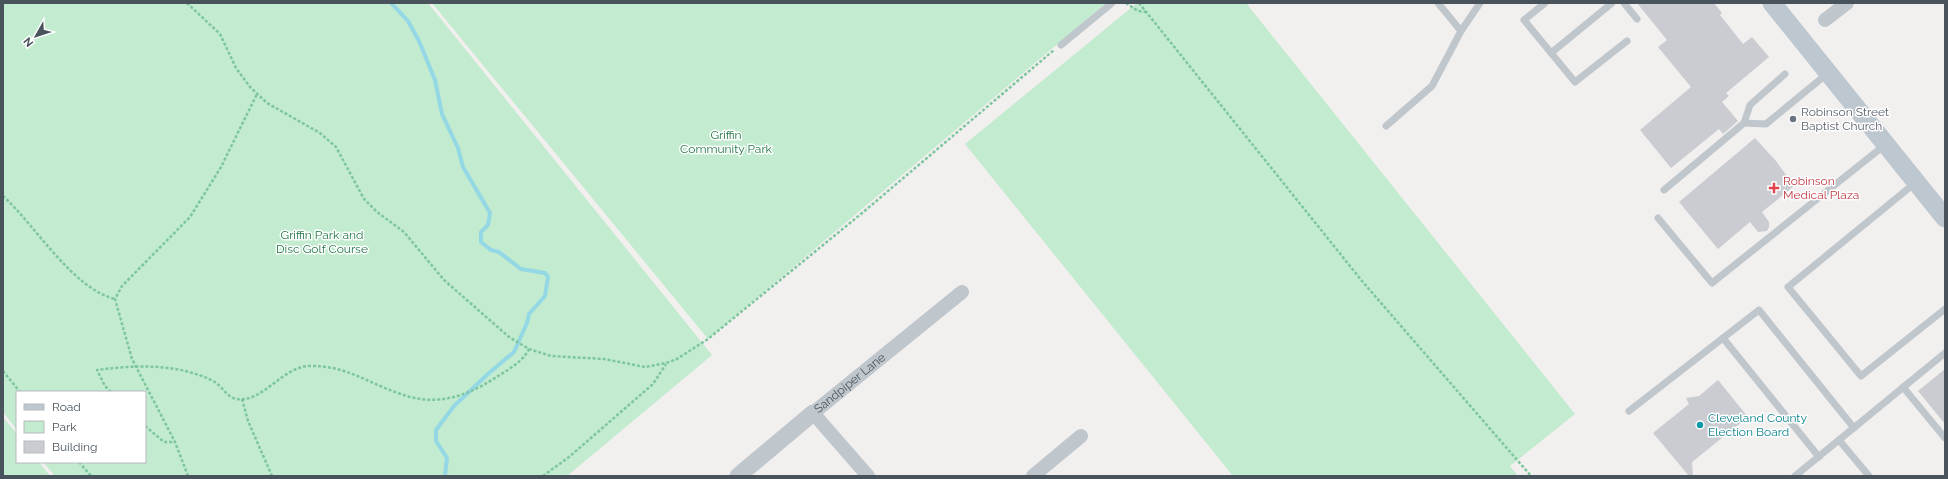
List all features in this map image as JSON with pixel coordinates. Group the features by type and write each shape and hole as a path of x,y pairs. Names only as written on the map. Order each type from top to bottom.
{"main road":[{"path":"1772,3 1945,218"}],"street":[{"path":"1825,20 1847,3"},
{"name":"Sandpiper Lane","path":"738,476 962,292"},
{"path":"813,413 868,476"},
{"path":"1033,476 1081,436"}],"lane":[{"path":"1061,45 1112,3"},
{"path":"1438,3 1461,31"},
{"path":"1386,126 1432,86 1448,59 1461,31 1480,3"},
{"path":"1545,3 1524,20 1575,82 1627,41"},
{"path":"1551,53 1612,3"},
{"path":"1624,3 1637,19"},
{"path":"1744,123 1766,124 1828,73"},
{"path":"1664,190 1744,123 1750,105 1785,74"},
{"path":"1658,218 1712,283 1886,144"},
{"path":"1916,182 1788,287 1861,376 1945,309"},
{"path":"1629,411 1759,310 1854,428"},
{"path":"1723,338 1819,457"},
{"path":"1795,476 1945,353"},
{"path":"1903,387 1945,438"},
{"path":"1839,440 1869,476"}],"path":[{"path":"187,3 220,34 236,68 257,94 267,103 320,133 336,147 364,199 404,232 444,280 520,345 529,350 551,356 604,360 645,367 666,363 696,348 737,316 1061,45"},
{"path":"1126,3 1138,11 1147,12"},
{"path":"1139,3 1362,281 1531,476"},
{"path":"188,476 175,442 132,360 115,299 122,286 175,234 190,217 221,167 257,94"},
{"path":"3,196 71,271 103,296 115,299"},
{"path":"110,391 105,386 97,370 158,367 188,370 214,381 233,398 250,399 290,371 307,366 328,367 359,375 398,394 429,400 457,398 481,387 525,358 529,350"},
{"path":"543,476 568,457 653,384 666,363"},
{"path":"3,371 19,391"},
{"path":"242,398 248,421 272,476"},
{"path":"146,427 164,442 175,442"},
{"path":"80,463 91,476"}],"green space":[{"name":"Griffin Park and Disc Golf Course","path":"3,3 428,3 712,355 567,476 55,476 44,463 146,463 146,391 16,391 16,429 3,412"},
{"name":"Griffin Community Park","path":"432,3 1106,3 708,339"},
{"path":"1137,3 1246,3 1575,414 1510,466 1518,476 1233,476 965,144"},
{"path":"3,417 16,433 16,463 40,463 50,476 3,476"}],"building":[{"path":"1637,3 1714,3 1722,13 1720,15 1743,44 1752,37 1769,57 1726,93 1729,96 1722,102 1738,121 1723,134 1719,129 1671,168 1640,130 1691,87 1658,47 1667,40"},
{"path":"1755,138 1776,161 1794,186 1762,212 1769,222 1767,231 1758,232 1750,222 1718,249 1679,202"},
{"path":"1945,369 1945,424 1918,391"},
{"name":"Cleveland County Election Board","path":"1718,380 1748,417 1692,462 1693,476 1689,476 1653,433 1689,404 1686,398 1699,396"}],"waterway":[{"path":"391,3 408,21 419,41 435,80 442,114 458,148 463,167 490,213 488,225 481,232 481,242 491,250 499,252 521,269 545,273 548,277 545,296 529,314 527,323 514,352 454,406 436,430 436,441 447,458 445,476"}],"place":[{"name":"Robinson Street Baptist Church","path":"1793,119"},
{"name":"Robinson Medical Plaza","path":"1774,188"},
{"name":"Cleveland County Election Board","path":"1700,425"}]}
